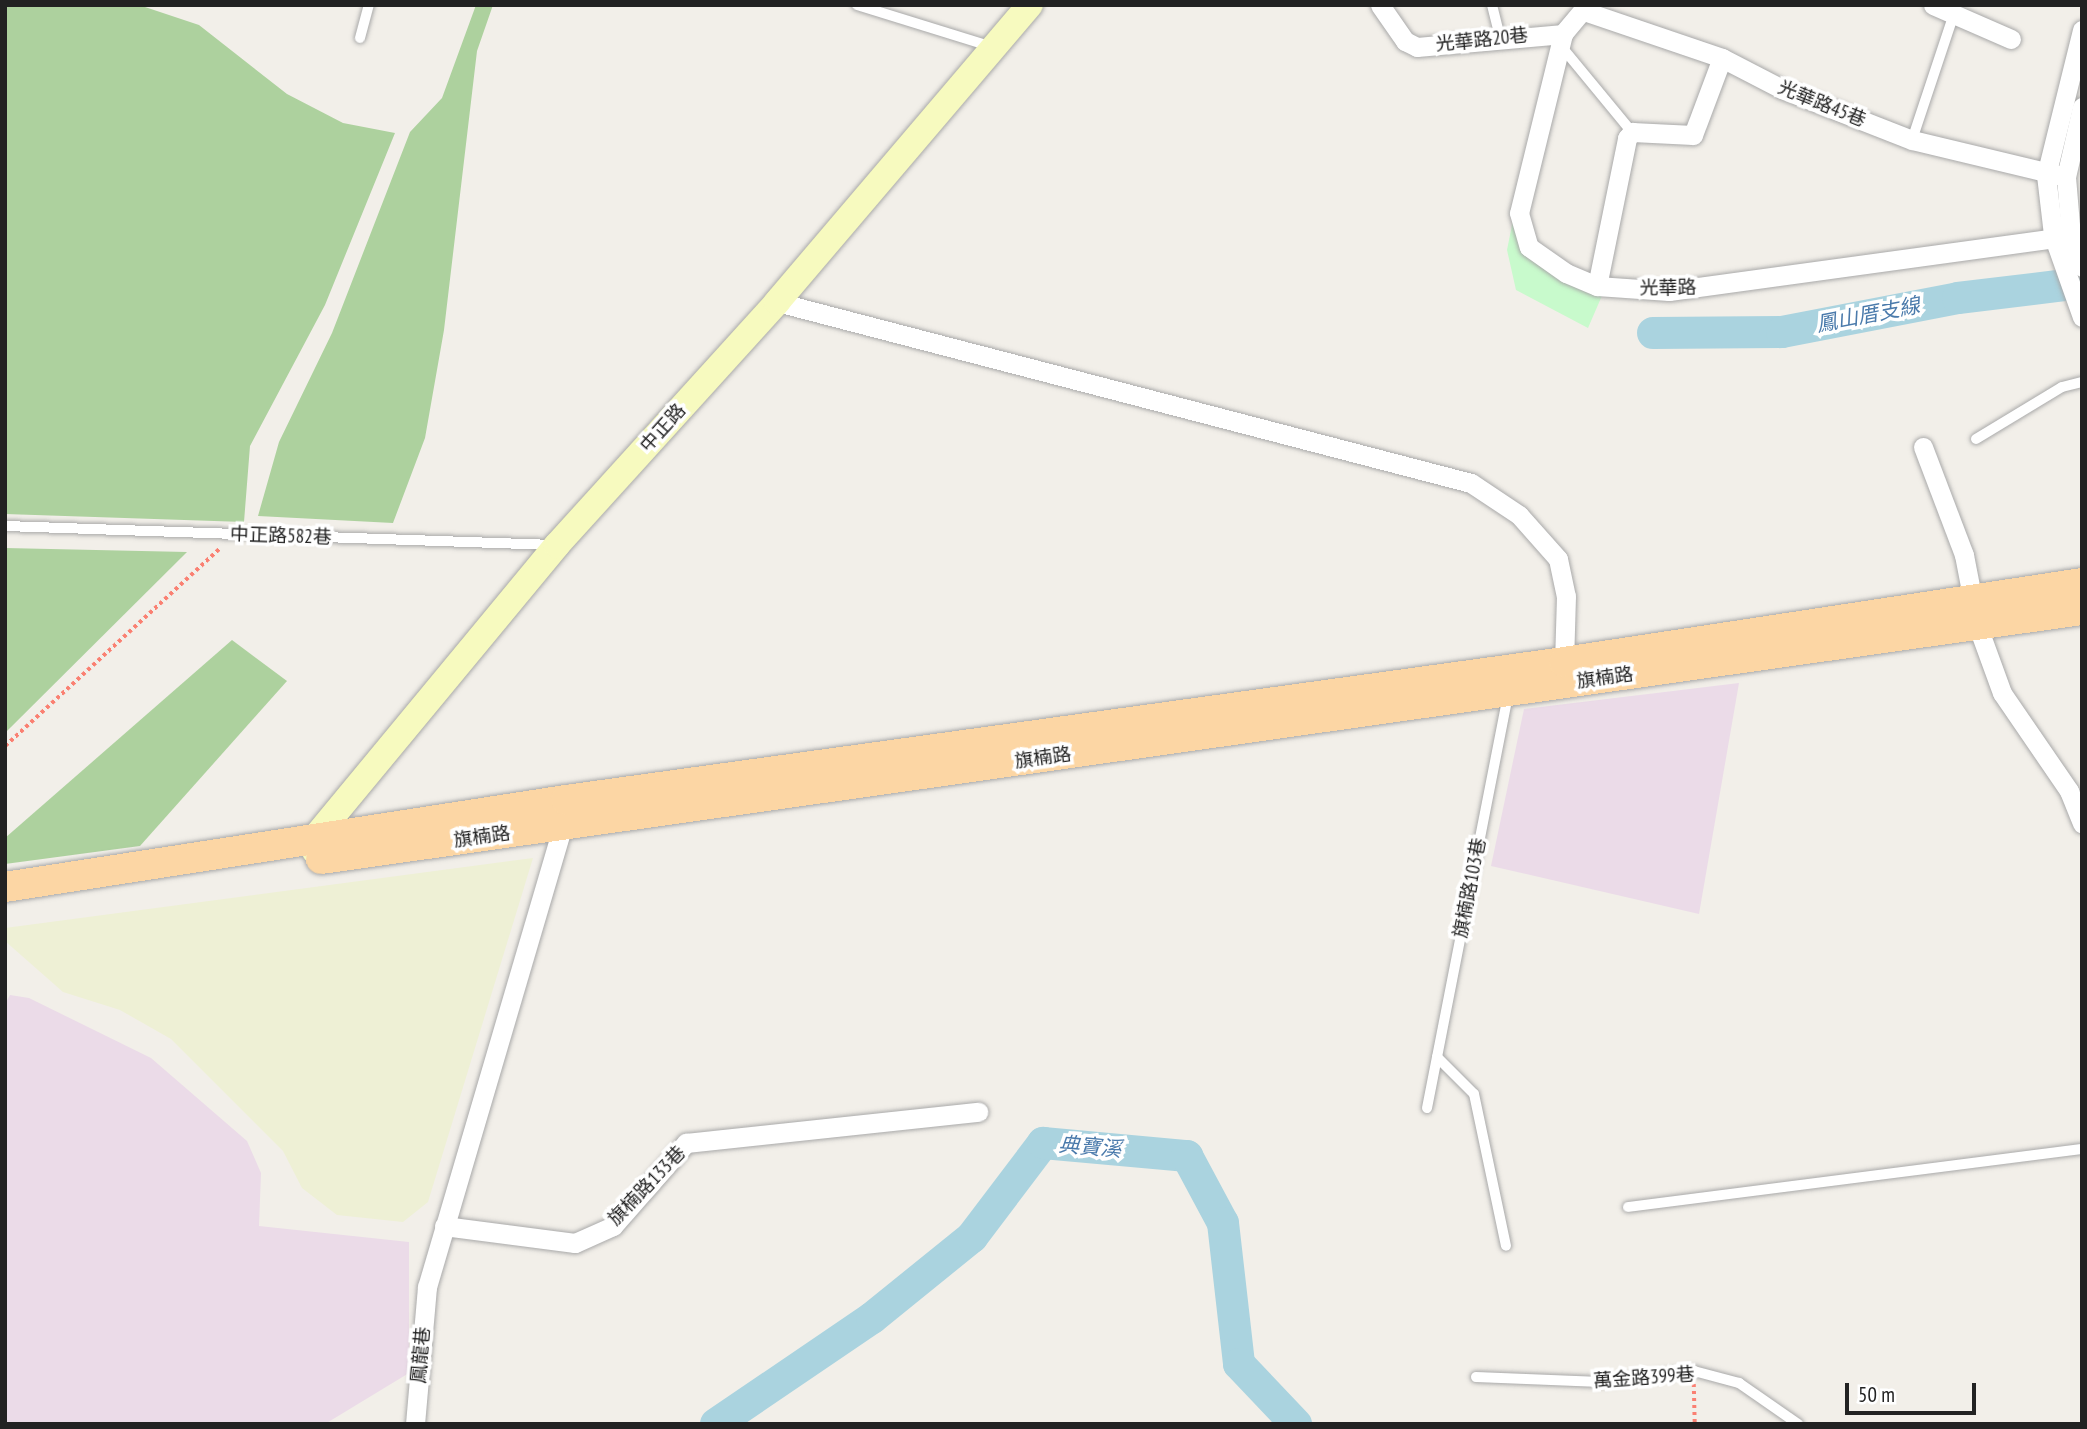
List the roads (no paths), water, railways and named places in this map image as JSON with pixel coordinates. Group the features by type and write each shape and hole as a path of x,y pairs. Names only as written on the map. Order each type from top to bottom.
{"main road":[{"name":"中正路","path":"315,850 557,545 777,302 1030,5"},
{"name":"旗楠路","path":"5,887 315,850 1976,612 2082,583"},
{"name":"旗楠路","path":"1511,680 1563,662 1976,612 2082,610"},
{"name":"旗楠路","path":"5,906 315,850"}],"street":[{"name":"光華路20巷","path":"1380,5 1411,46 1500,36 1562,39"},
{"path":"1933,5 1952,17 2011,39"},
{"name":"光華路","path":"1586,8 1562,39 1518,214 1530,247 1566,273 1597,286 1669,291 1736,284 2068,236"},
{"name":"光華路45巷","path":"1586,8 1722,58 1782,89 1912,140 2046,175 2066,177"},
{"path":"2082,30 2046,175 2082,267"},
{"path":"1597,286 1632,132 1693,135 1722,58"},
{"path":"2082,107 2066,177 2068,236 2082,317"},
{"name":"旗楠路","path":"777,302 1471,483 1519,515 1558,559 1566,596 1563,662"},
{"path":"1923,447 1964,555 1976,612 2002,693 2069,791 2082,823"},
{"path":"444,1226 566,813"},
{"name":"旗楠路133巷","path":"444,1226 575,1243 613,1226 686,1143 978,1112"},
{"name":"鳳龍巷","path":"415,1424 427,1287 444,1226"}],"lane":[{"path":"360,38 369,5"},
{"path":"857,5 994,47"},
{"path":"1492,5 1500,36"},
{"path":"1912,140 1952,17"},
{"path":"1562,39 1632,132"},
{"path":"1976,439 2062,387 2082,382"},
{"name":"中正路582巷","path":"5,526 557,545"},
{"name":"旗楠路103巷","path":"1427,1108 1511,680"},
{"path":"1437,1057 1474,1094 1506,1246"},
{"path":"1628,1208 2082,1149"},
{"name":"萬金路399巷","path":"1476,1377 1601,1382 1694,1371 1739,1383 1798,1424"}],"waterway":[{"name":"鳳山厝支線","path":"1653,333 1782,332 1958,298 2082,283"},
{"name":"典寶溪","path":"716,1424 872,1318 972,1237 1043,1143 1187,1156 1223,1223 1239,1364 1296,1424"}]}
